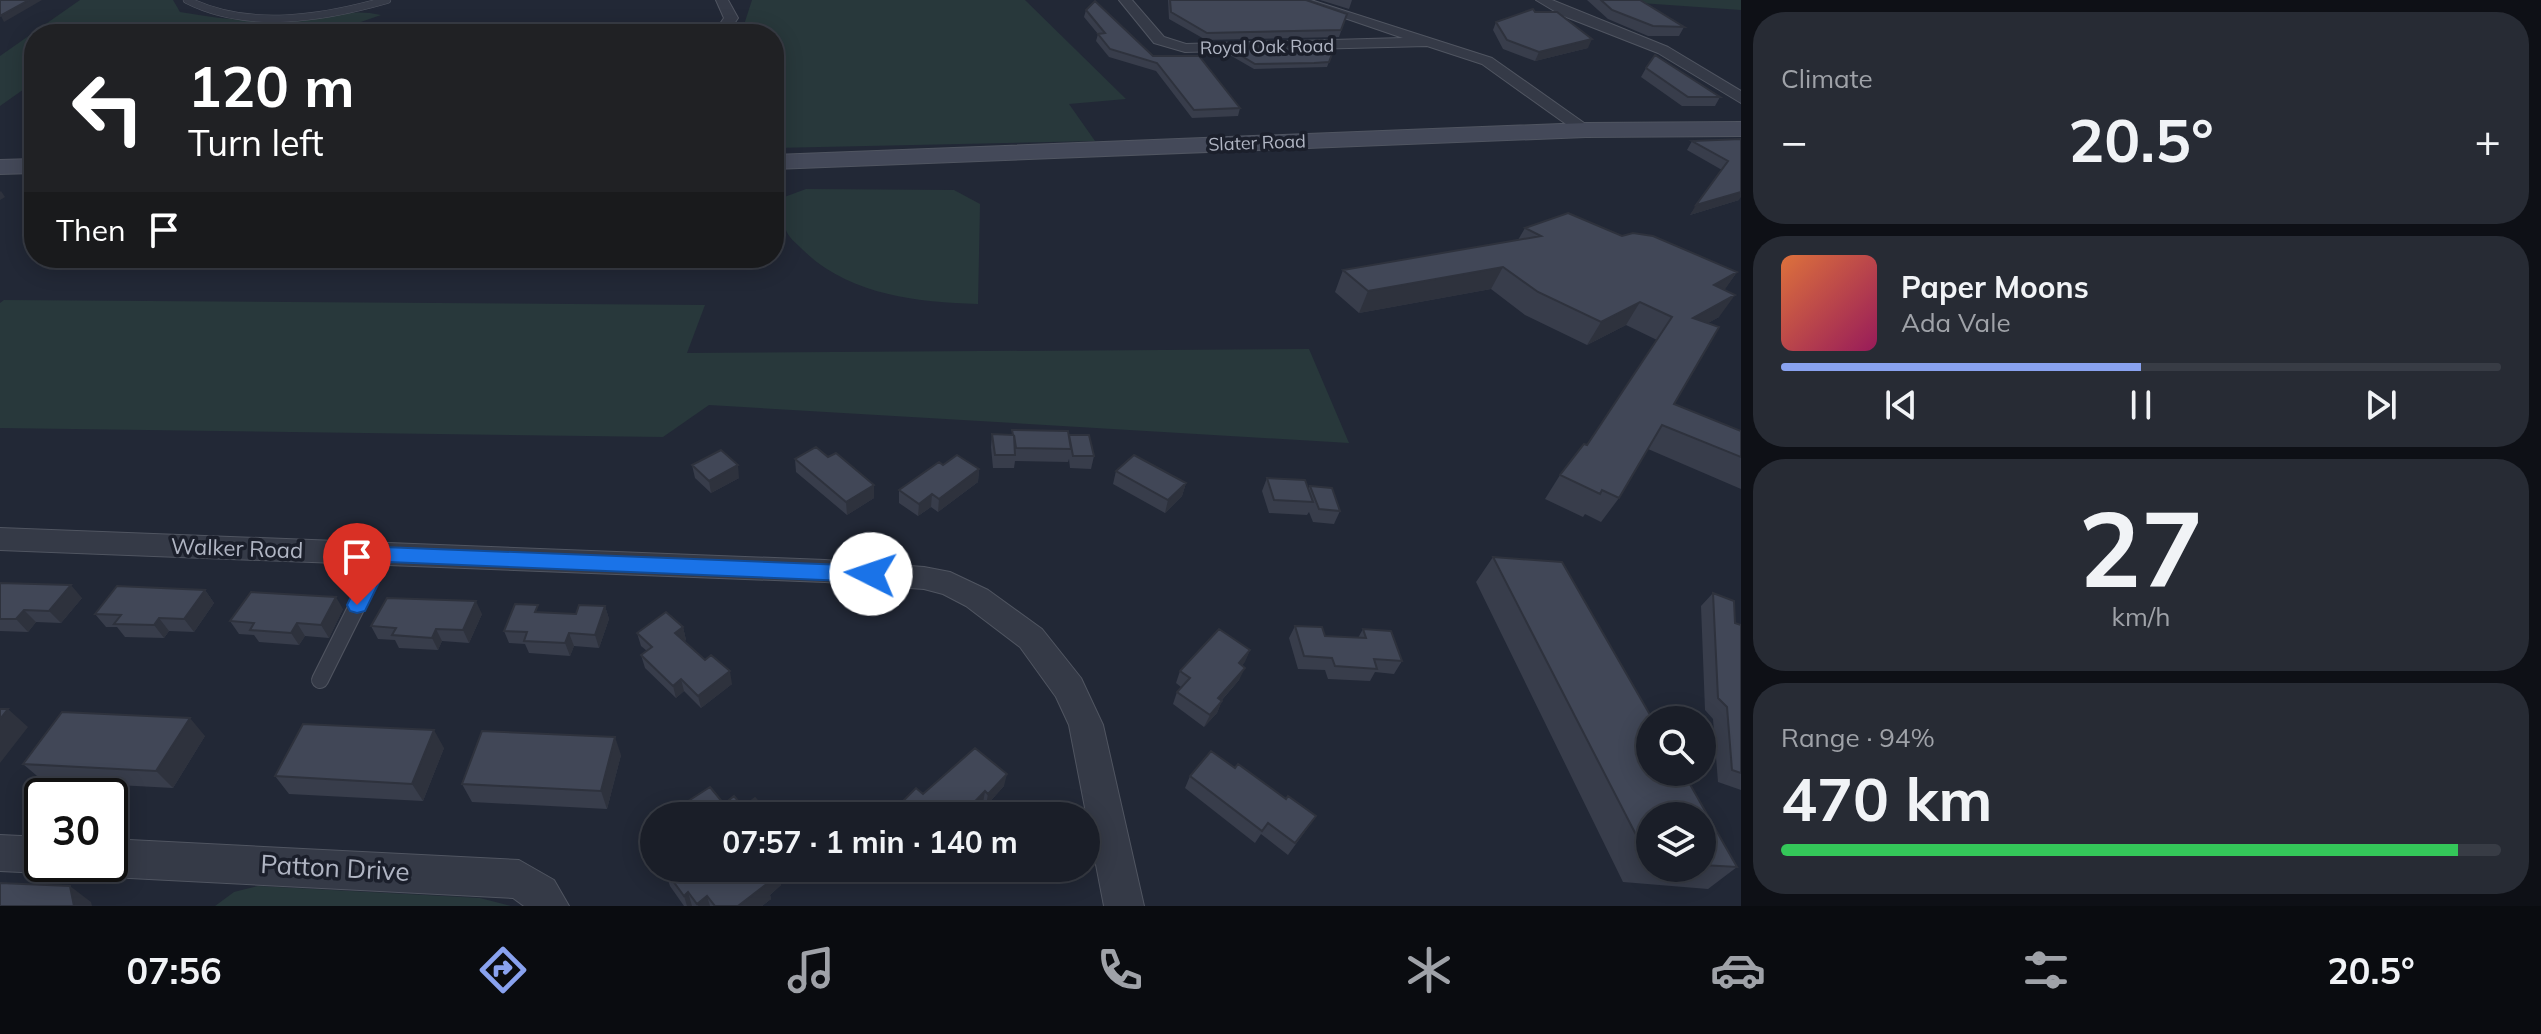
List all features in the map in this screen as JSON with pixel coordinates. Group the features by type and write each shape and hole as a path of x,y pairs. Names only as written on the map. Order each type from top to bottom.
{"main road":[{"name":"Slater Road","path":"784,162 1586,130 1741,129"},
{"path":"0,167 24,166"}],"street":[{"path":"722,0 731,18 727,24"},
{"name":"Royal Oak Road","path":"1125,0 1159,40 1185,48 1430,42"},
{"path":"1298,0 1487,61 1586,130"},
{"path":"1542,0 1663,50 1741,98"},
{"name":"Walker Road","path":"0,539 825,571 924,578 950,584 977,598 1031,638 1069,688 1086,725 1124,906"},
{"path":"0,853 24,854"},
{"name":"Patton Drive","path":"128,859 519,879 540,894 549,906"}],"lane":[{"path":"187,0 202,9 230,15 269,17 348,10 387,0"},
{"path":"320,680 383,554"}],"shaded area":[{"path":"80,0 173,0 180,12 254,21 300,20 350,13 381,15 355,24 46,24"},
{"path":"752,0 1025,0 1126,99 1069,104 1095,141 784,148 784,24 744,24"},
{"path":"1597,0 1741,0 1741,10"},
{"path":"24,39 24,89 0,106 0,56"},
{"path":"806,189 954,190 980,204 978,304 907,298 840,277 790,238 784,222 784,197"},
{"path":"4,300 705,305 687,353 1309,349 1349,443 709,405 663,437 0,428 0,303"},
{"path":"258,886 480,898 511,906 215,906 234,892"}],"building":[{"path":"0,0 29,0 0,16"},
{"path":"1170,0 1306,0 1347,14 1341,30 1207,33 1171,12"},
{"path":"1601,0 1640,0 1684,27 1653,26 1612,10"},
{"path":"1095,1 1153,56 1199,56 1240,108 1194,110 1157,63 1110,49 1098,34 1105,33 1086,10"},
{"path":"1533,9 1535,12 1557,12 1592,39 1539,52 1507,40 1496,22"},
{"path":"1335,46 1329,62 1314,63 1255,64 1230,49"},
{"path":"1655,55 1720,97 1688,97 1646,68"},
{"path":"1741,139 1741,192 1696,205 1728,161 1692,141"},
{"path":"1568,213 1622,236 1633,233 1653,236 1737,272 1714,285 1735,295 1693,318 1719,327 1674,404 1741,431 1741,457 1662,425 1619,498 1602,490 1600,494 1560,475 1584,444 1587,445 1672,317 1640,302 1601,322 1538,292 1503,267 1368,291 1343,270 1541,236 1525,228"},
{"path":"1012,430 1068,431 1071,449 1016,448 1014,435 1015,455 995,455 992,434 1013,435"},
{"path":"1069,435 1089,435 1094,456 1073,456"},
{"path":"816,447 828,457 836,453 874,485 846,502 795,459"},
{"path":"721,450 738,465 709,481 692,465"},
{"path":"957,455 979,469 939,499 932,494 919,504 899,490 939,462 943,465"},
{"path":"1134,455 1186,483 1168,500 1116,471"},
{"path":"1267,478 1305,480 1313,502 1274,500"},
{"path":"1310,486 1332,488 1340,511 1319,509"},
{"path":"1493,557 1562,562 1645,706 1636,706 1636,786 1691,786 1700,802 1636,802 1636,835"},
{"path":"0,583 71,585 49,611 24,610 16,619 0,619"},
{"path":"117,586 205,590 184,619 159,618 154,625 114,624 121,615 95,614"},
{"path":"251,592 336,597 321,625 297,623 291,633 250,630 254,623 230,621"},
{"path":"1713,593 1734,601 1735,623 1741,625 1741,773 1732,770 1727,707 1718,698"},
{"path":"387,598 476,601 463,630 436,629 432,638 392,635 396,628 371,626"},
{"path":"515,604 538,605 535,612 576,614 579,605 605,606 595,635 569,633 565,643 524,641 527,632 504,631"},
{"path":"666,612 683,627 675,633 705,660 711,655 730,671 698,696 681,679 673,686 641,655 652,647 637,633"},
{"path":"1295,626 1322,627 1325,636 1366,638 1363,629 1391,631 1402,661 1374,659 1377,669 1335,666 1332,658 1304,656"},
{"path":"1219,629 1250,650 1239,663 1245,668 1218,698 1222,701 1210,715 1177,692 1190,678 1180,671"},
{"path":"62,712 190,718 156,771 23,764"},
{"path":"303,724 434,730 412,784 275,776"},
{"path":"482,731 615,737 601,791 462,784"},
{"path":"975,748 1007,774 988,794 985,791 974,802 902,802 916,788 923,794"},
{"path":"1211,751 1235,768 1238,764 1286,799 1288,796 1316,816 1295,843 1268,823 1262,831 1190,776"},
{"path":"710,787 722,802 687,802"},
{"path":"1716,830 1737,867 1716,866"},
{"path":"674,882 768,883 738,906 715,906 707,896 697,904 688,892 684,896"},
{"path":"0,883 70,886 74,906 0,906"}],"route":[{"path":"357,605 383,554 871,574"}]}
